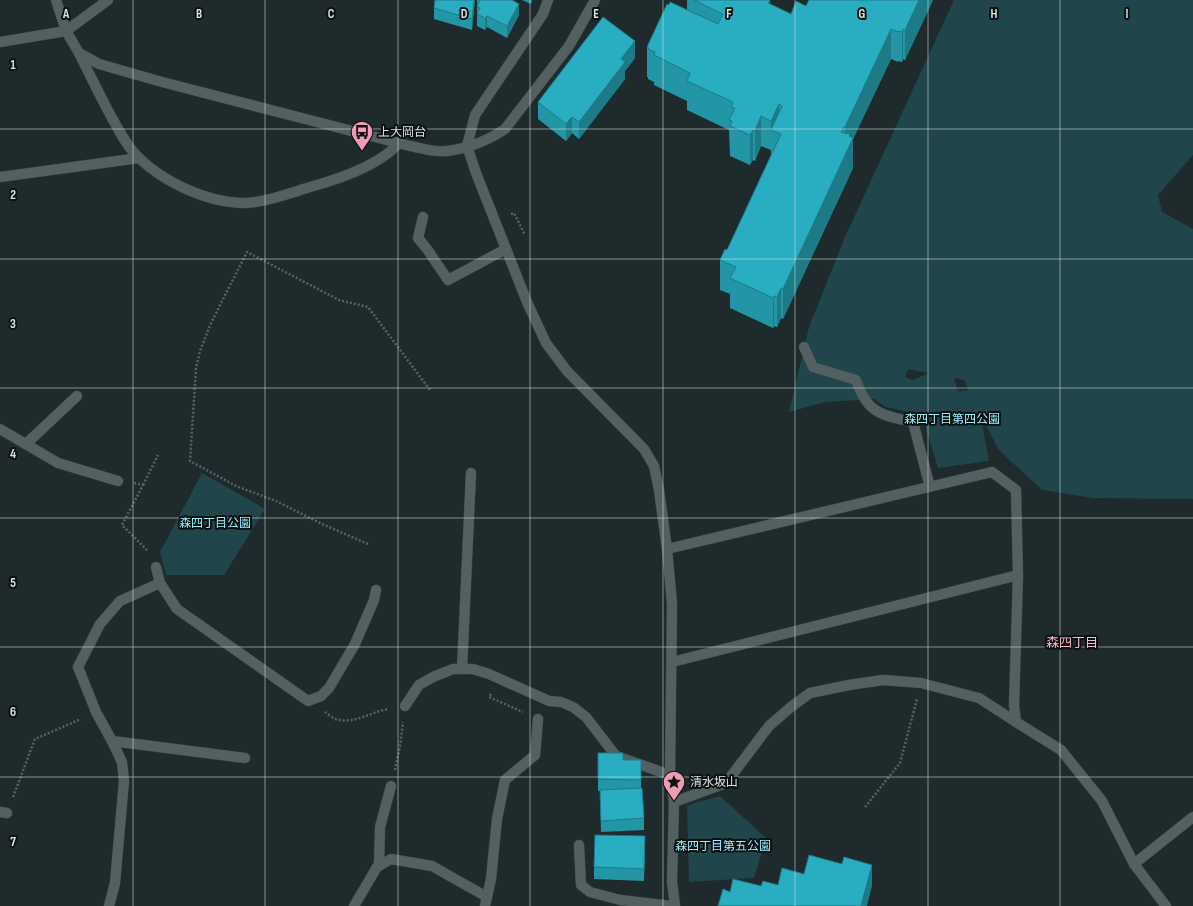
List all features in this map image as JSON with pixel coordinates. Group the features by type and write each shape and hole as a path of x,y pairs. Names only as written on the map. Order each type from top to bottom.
{"street":[{"path":"56,0 66,31 80,53 121,134 139,158 170,181 188,190 221,200 240,203 260,201 354,172 381,159 394,150 399,144"},
{"path":"0,42 66,31 108,0"},
{"path":"548,0 543,14 475,115 467,146 506,249 535,321 546,343 567,371 644,449 654,466 659,490 667,549 672,604 670,775 674,802 672,882 675,906"},
{"path":"80,53 99,64 162,82 399,144 434,151 447,151 493,137 505,129 569,46 595,0"},
{"path":"0,177 139,158"},
{"path":"424,217 418,238 448,280 506,249"},
{"path":"804,347 813,367 856,380 861,392 873,409 890,416 913,422 930,487"},
{"path":"26,444 77,396"},
{"path":"0,429 58,463 118,481"},
{"path":"667,549 992,472 1016,490 1018,574 1014,704 1016,722"},
{"path":"462,669 471,473"},
{"path":"156,567 160,583 177,609 308,701 321,696 329,688 355,644 374,600 376,590"},
{"path":"672,662 1018,574"},
{"path":"109,906 115,883 124,781 122,762 96,712 78,667 100,624 120,601 160,583"},
{"path":"405,706 419,685 433,677 453,669 473,669 489,674 549,701 561,702 573,707 586,717 616,756 670,775"},
{"path":"674,802 726,783 769,726 810,693 883,680 921,683 979,698 1061,750 1102,801 1134,864 1166,906"},
{"path":"354,906 377,867 390,858 432,866 486,902 491,879 497,819 505,780 535,755 538,719"},
{"path":"112,741 245,758"},
{"path":"379,866 380,827 391,786"},
{"path":"1134,864 1193,817"},
{"path":"579,845 581,885 590,892 620,900 672,906"}],"path":[{"path":"516,217 525,235"},
{"path":"368,544 322,524 276,501 236,486 190,461 196,368 200,352 211,323 247,252 339,300 368,307 430,390"},
{"path":"156,567 151,554 122,525 158,455"},
{"path":"118,481 143,485"},
{"path":"865,807 900,763 921,683"},
{"path":"308,701 338,720 359,719 378,711 405,706 400,746 391,786"},
{"path":"3,812 35,739 96,712"}],"green space":[{"name":"森四丁目第四公園","path":"954,0 1193,0 1193,155 1158,195 1162,212 1193,229 1193,499 1093,498 1042,490 998,449 980,413 989,461 938,468 922,415 886,407 874,399 825,402 789,412 809,327 845,237","holes":["908,369 929,373 913,380 905,377","954,378 964,380 969,390 958,391"]},
{"name":"森四丁目公園","path":"202,473 265,509 224,575 166,575 160,552"},
{"name":"森四丁目第五公園","path":"720,796 766,838 754,878 689,882 687,806"}],"building":[{"path":"435,0 474,0 472,19 434,8"},
{"path":"480,0 512,0 519,4 507,26 487,16 485,18 477,14 480,8 477,6"},
{"path":"694,0 770,0 768,3 791,14 796,1 806,6 809,0 919,0 905,30 903,29 902,32 898,32 891,29 845,127 841,132 850,134 849,136 853,138 783,289 781,288 777,297 774,296 773,298 730,278 736,267 720,260 725,249 727,250 781,134 771,130 782,106 779,104 771,121 761,116 755,131 753,130 750,135 730,126 732,121 729,120 735,108 731,107 733,102 687,81 690,73 654,55 655,52 647,47 667,4 669,5 670,2 718,24 723,14"},
{"path":"603,17 635,41 621,59 625,62 579,122 572,117 566,124 538,102"},
{"path":"598,753 623,753 623,760 641,760 641,780 598,779"},
{"path":"642,788 644,818 601,821 600,790"},
{"path":"595,835 645,836 644,869 594,867"},
{"path":"809,855 842,864 844,857 872,865 861,906 718,906 723,889 730,892 733,879 761,886 763,881 778,885 782,868 804,874"}],"place":[{"name":"上大岡台","path":"362,152"},
{"name":"清水坂山","path":"674,802"}],"district":[{"name":"森四丁目","path":"1072,642"}]}
